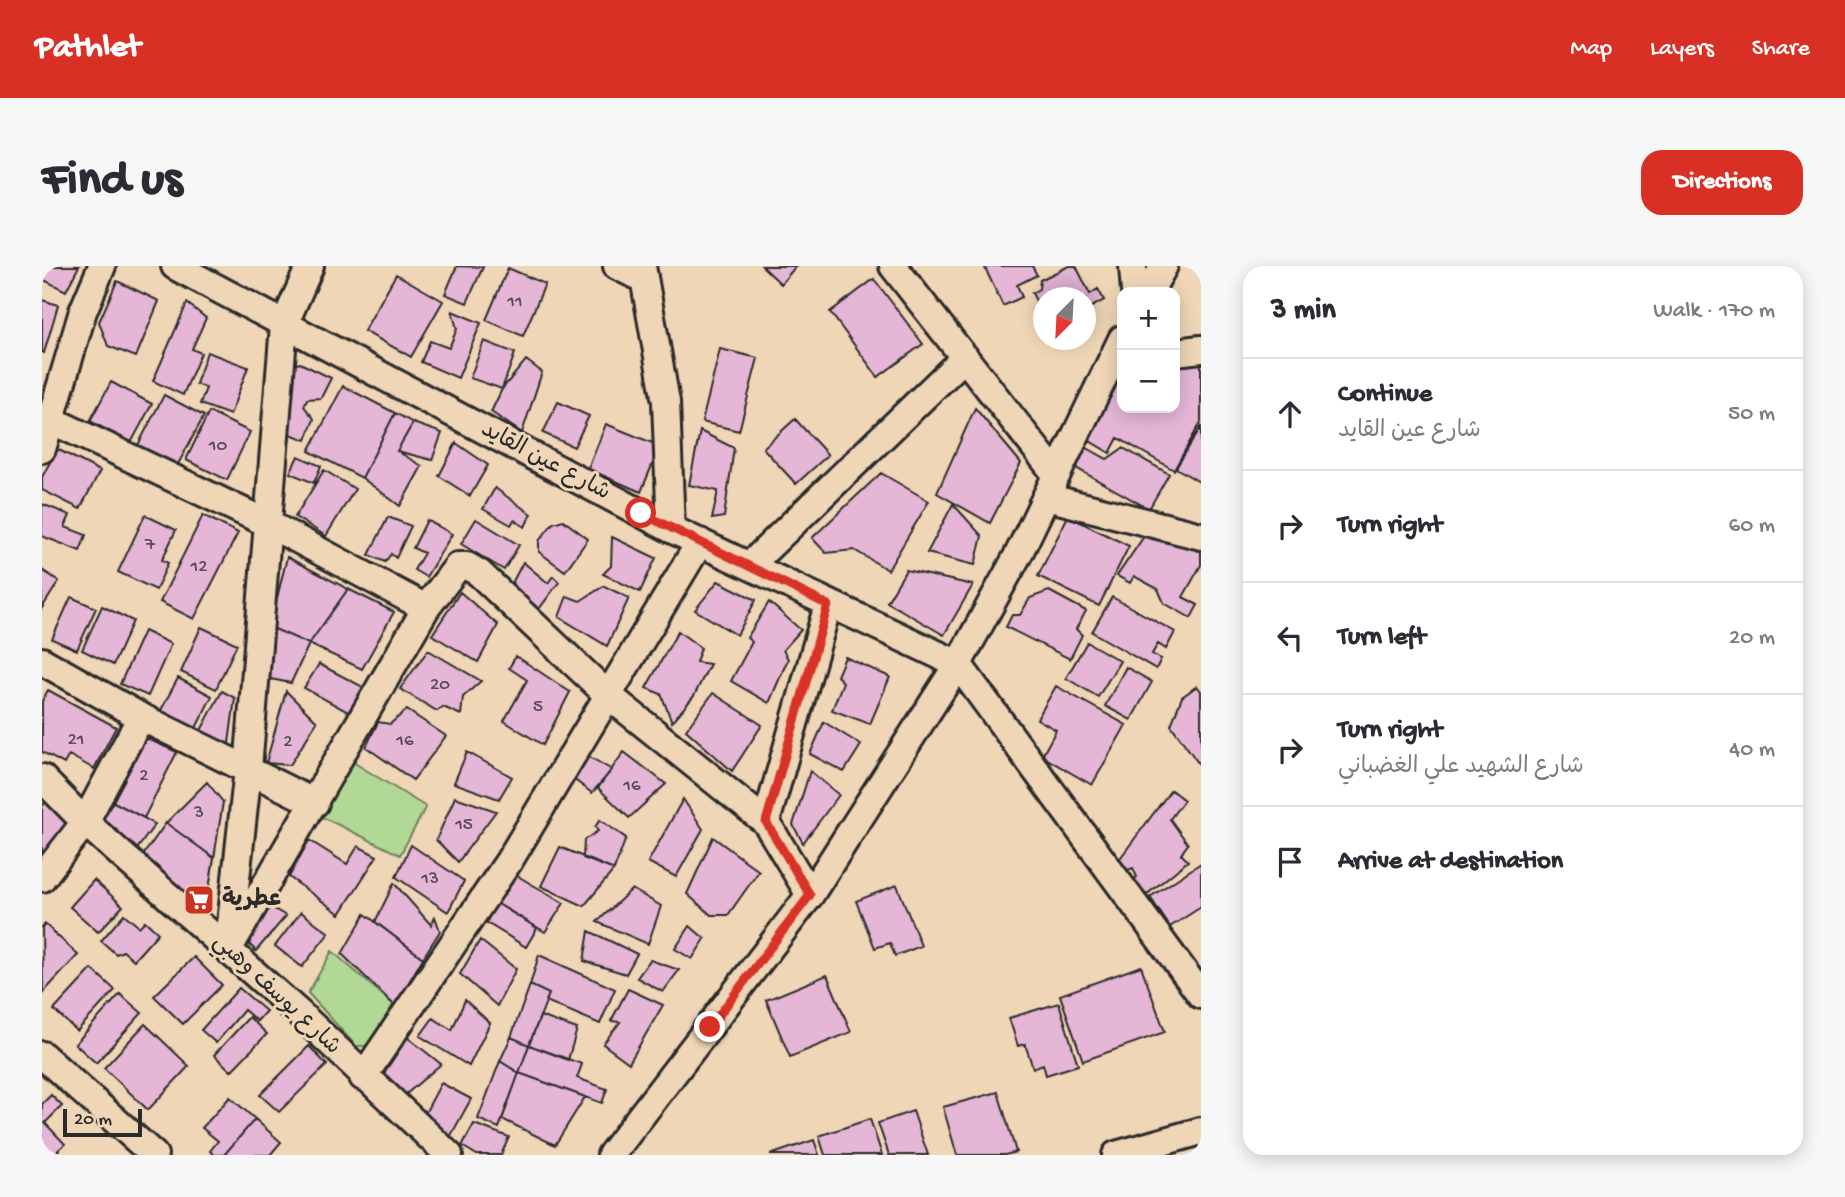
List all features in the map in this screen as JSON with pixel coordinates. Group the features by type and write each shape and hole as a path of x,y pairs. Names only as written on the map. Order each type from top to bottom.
{"street":[{"path":"42,449 83,311 102,266"},
{"name":"شارع عين القايد","path":"176,266 284,326 671,529 958,664"},
{"path":"228,950 248,769 284,326 310,266"},
{"path":"617,266 643,273 667,402 671,529"},
{"path":"893,266 965,357 1051,485 1201,536"},
{"path":"1133,266 1135,287"},
{"path":"1152,287 1164,266"},
{"path":"1180,351 1201,349"},
{"path":"611,1155 810,895 958,664 1117,355"},
{"path":"750,565 965,357"},
{"path":"51,420 267,523 426,608"},
{"path":"363,1076 509,861 699,542"},
{"path":"228,950 426,608 447,576 457,566 467,566 479,573 609,696 766,822 810,895"},
{"path":"766,822 828,605"},
{"path":"42,661 141,717 315,803"},
{"path":"958,664 1201,995"},
{"path":"42,878 85,822 141,717"},
{"name":"شارع يوسف وهبي","path":"42,778 85,822 449,1155"},
{"path":"42,1055 155,1155"},
{"path":"1126,1154 1201,1132"}],"green space":[{"path":"348,759 426,807 400,855 318,815"},
{"path":"332,951 395,1006 369,1046 356,1046 308,993"}],"building":[{"path":"42,266 79,266 66,291 42,279"},
{"path":"457,266 483,267 467,303 445,294"},
{"path":"762,266 796,266 781,284"},
{"path":"1032,266 1037,275 1017,285 1022,297 1003,306 985,268"},
{"path":"1069,266 1076,266 1086,287 1039,287 1040,280"},
{"path":"508,268 545,284 523,336 486,320"},
{"path":"396,274 443,301 411,357 364,331"},
{"path":"874,279 923,344 878,377 830,312"},
{"path":"117,281 159,301 136,357 108,346 99,322"},
{"path":"1098,289 1104,300 1096,304 1096,290"},
{"path":"42,300 58,305 44,353 42,352"},
{"path":"187,303 206,318 192,349 201,353 183,395 153,381"},
{"path":"452,311 481,323 458,378 421,362 430,341 449,348 457,329"},
{"path":"484,341 515,353 502,389 470,378"},
{"path":"720,349 758,358 739,431 702,422"},
{"path":"207,352 248,367 230,415 200,404 206,388 196,384"},
{"path":"526,360 542,372 522,433 491,412 502,389"},
{"path":"300,363 331,378 321,398 307,399 304,406 314,419 306,440 285,432 287,367"},
{"path":"1201,363 1201,422 1174,470 1118,438 1110,453 1083,437 1117,377 1117,413 1180,413 1180,364"},
{"path":"111,382 152,404 131,443 90,421"},
{"path":"343,386 395,413 362,478 309,451"},
{"path":"164,395 204,416 177,466 138,445"},
{"path":"558,402 589,416 574,447 543,433"},
{"path":"975,408 1021,463 990,523 937,493"},
{"path":"209,412 250,432 227,480 186,460"},
{"path":"395,413 413,423 397,451 422,466 400,506 362,478"},
{"path":"795,419 828,455 796,484 763,448"},
{"path":"413,423 442,433 432,460 397,451"},
{"path":"606,424 660,446 641,492 588,469"},
{"path":"1201,427 1201,483 1176,468"},
{"path":"700,431 734,448 724,517 712,519 718,491 689,485"},
{"path":"456,443 488,465 470,496 439,476"},
{"path":"1080,444 1107,459 1123,448 1169,474 1149,509 1069,464"},
{"path":"57,449 100,471 80,509 42,490 42,477"},
{"path":"298,456 321,466 314,483 290,473"},
{"path":"324,470 355,489 326,536 295,517"},
{"path":"881,473 929,501 888,570 854,550 826,553 812,538"},
{"path":"495,488 531,514 525,527 514,520 511,525 483,509"},
{"path":"42,504 70,515 65,527 86,535 80,551 42,536"},
{"path":"953,504 982,536 975,565 927,553"},
{"path":"145,515 176,530 162,560 168,563 156,590 118,572"},
{"path":"203,515 238,533 194,619 160,602"},
{"path":"1068,516 1129,546 1099,606 1038,576"},
{"path":"388,517 411,526 396,558 391,554 385,562 369,555"},
{"path":"476,519 519,545 504,570 461,544"},
{"path":"427,520 452,534 426,577 414,570 424,553 413,548"},
{"path":"563,520 588,539 565,571 539,552 539,541 553,523"},
{"path":"1149,529 1201,550 1201,565 1183,597 1198,605 1191,618 1164,603 1158,589 1134,576 1130,583 1117,576"},
{"path":"612,537 656,558 640,592 603,574 611,566"},
{"path":"287,557 348,589 309,644 270,627"},
{"path":"523,562 548,583 553,576 559,582 539,609 510,587"},
{"path":"42,570 59,581 42,608"},
{"path":"906,570 973,585 944,635 887,602"},
{"path":"718,581 756,600 737,635 695,610"},
{"path":"604,586 629,598 607,646 559,617 567,596 580,601"},
{"path":"348,589 394,612 362,669 309,644"},
{"path":"1049,591 1086,611 1076,629 1082,635 1070,659 1006,627 1012,615 1020,615 1030,598"},
{"path":"460,592 498,625 478,662 432,635"},
{"path":"71,597 96,608 77,650 52,639"},
{"path":"1112,597 1175,632 1166,649 1158,644 1152,654 1161,659 1156,669 1092,632"},
{"path":"769,602 801,630 783,650 788,659 769,703 731,681 752,642 747,638"},
{"path":"102,606 133,621 113,665 82,650"},
{"path":"201,627 237,644 216,689 181,672"},
{"path":"270,627 309,644 291,683 255,676"},
{"path":"144,631 171,644 148,696 120,684"},
{"path":"678,631 701,648 696,662 710,664 694,696 672,722 661,694 646,688"},
{"path":"1087,642 1120,661 1098,697 1066,678"},
{"path":"428,650 481,681 463,697 461,715 443,707 437,711 400,689"},
{"path":"516,656 570,692 543,745 504,721 527,680 509,668"},
{"path":"845,657 890,677 870,724 832,710 843,682 837,676"},
{"path":"319,664 365,688 348,712 304,688"},
{"path":"1126,667 1152,682 1131,720 1105,706"},
{"path":"178,678 212,696 195,730 160,712"},
{"path":"1056,686 1126,725 1092,785 1042,756 1056,730 1037,719"},
{"path":"1197,686 1201,691 1201,767 1171,725 1182,697"},
{"path":"48,690 116,727 94,769 69,755 64,764 42,752 42,701"},
{"path":"222,691 235,698 228,751 198,736"},
{"path":"286,691 317,722 290,765 266,763"},
{"path":"713,693 762,725 732,771 686,730"},
{"path":"407,710 446,736 413,780 366,747 378,722 390,724"},
{"path":"824,722 861,745 844,772 810,754"},
{"path":"143,737 177,752 144,818 112,801"},
{"path":"467,752 512,777 499,799 454,783"},
{"path":"624,752 666,784 629,818 598,788"},
{"path":"588,756 612,770 592,793 572,778"},
{"path":"810,771 839,795 803,843 793,825"},
{"path":"207,782 223,802 214,858 166,823"},
{"path":"1171,790 1184,800 1170,819 1188,844 1181,854 1188,861 1140,900 1128,885 1137,877 1133,868 1123,872 1118,861"},
{"path":"455,797 496,811 458,862 436,840"},
{"path":"49,799 72,827 42,856 42,806"},
{"path":"683,799 703,829 676,877 648,862"},
{"path":"112,801 155,824 135,852 99,822"},
{"path":"600,820 626,838 614,870 583,858 584,840 598,831 595,827"},
{"path":"166,823 214,858 205,913 141,858"},
{"path":"713,837 759,871 728,915 711,915 687,894"},
{"path":"309,840 347,864 358,846 377,856 340,914 289,877"},
{"path":"411,845 464,881 448,912 396,877"},
{"path":"560,847 614,870 584,906 541,886"},
{"path":"1201,863 1201,907 1170,927 1150,897"},
{"path":"509,871 564,903 545,932 493,901"},
{"path":"94,880 123,906 98,932 70,907"},
{"path":"394,883 431,925 435,917 440,931 423,958 375,922"},
{"path":"897,885 921,946 895,956 890,943 875,948 856,901"},
{"path":"632,889 661,906 648,944 597,922"},
{"path":"493,901 537,928 526,947 487,923"},
{"path":"264,903 286,916 256,951 243,938"},
{"path":"301,912 329,933 302,967 275,946"},
{"path":"124,914 139,927 145,921 158,933 134,960 123,951 116,954 101,941"},
{"path":"365,914 423,958 395,1006 342,954"},
{"path":"45,924 78,955 43,993 42,927"},
{"path":"690,926 705,939 692,959 675,949"},
{"path":"589,931 637,954 626,974 584,961"},
{"path":"480,940 516,969 497,1006 460,974"},
{"path":"539,955 615,989 600,1024 546,1001 549,994 530,985"},
{"path":"194,957 222,985 183,1024 154,996"},
{"path":"650,960 679,970 663,992 637,978"},
{"path":"1141,966 1165,1032 1083,1061 1060,995"},
{"path":"92,969 115,990 77,1031 54,1010"},
{"path":"827,975 851,1032 790,1057 766,1000"},
{"path":"530,985 549,994 529,1045 511,1037"},
{"path":"239,988 266,1011 257,1021 244,1010 216,1043 201,1030"},
{"path":"628,989 663,1005 629,1063 603,1044 620,1022 611,1021"},
{"path":"120,994 142,1013 96,1063 75,1044"},
{"path":"465,1000 490,1023 469,1066 420,1036 433,1018 452,1030"},
{"path":"1059,1003 1078,1065 1046,1075 1043,1064 1033,1068 1025,1044 1018,1046 1009,1018"},
{"path":"540,1016 577,1029 568,1060 529,1045"},
{"path":"249,1017 267,1034 231,1071 214,1055"},
{"path":"145,1024 189,1066 148,1110 104,1068"},
{"path":"407,1037 441,1064 397,1102 378,1077"},
{"path":"511,1037 529,1045 519,1073 500,1061"},
{"path":"529,1045 582,1064 577,1078 607,1089 602,1103 519,1073"},
{"path":"309,1046 327,1065 279,1112 260,1095"},
{"path":"500,1061 519,1073 499,1128 478,1119"},
{"path":"519,1073 585,1097 555,1145 502,1119"},
{"path":"441,1083 471,1099 449,1139 424,1115"},
{"path":"998,1092 1016,1152 1005,1155 957,1155 943,1107"},
{"path":"51,1095 62,1106 45,1123 65,1144 53,1155 42,1155 42,1104"},
{"path":"230,1097 255,1119 224,1155 214,1155 210,1151 218,1141 202,1128"},
{"path":"913,1111 928,1155 889,1155 878,1123"},
{"path":"255,1119 281,1142 270,1155 224,1155"},
{"path":"870,1119 882,1155 825,1155 819,1136"},
{"path":"474,1124 509,1137 501,1155 477,1155 462,1146"},
{"path":"814,1140 819,1155 770,1155"}],"place":[{"name":"عطرية","path":"199,900"}],"route":[{"path":"641,513 828,605 766,822 810,895 710,1027"}]}
